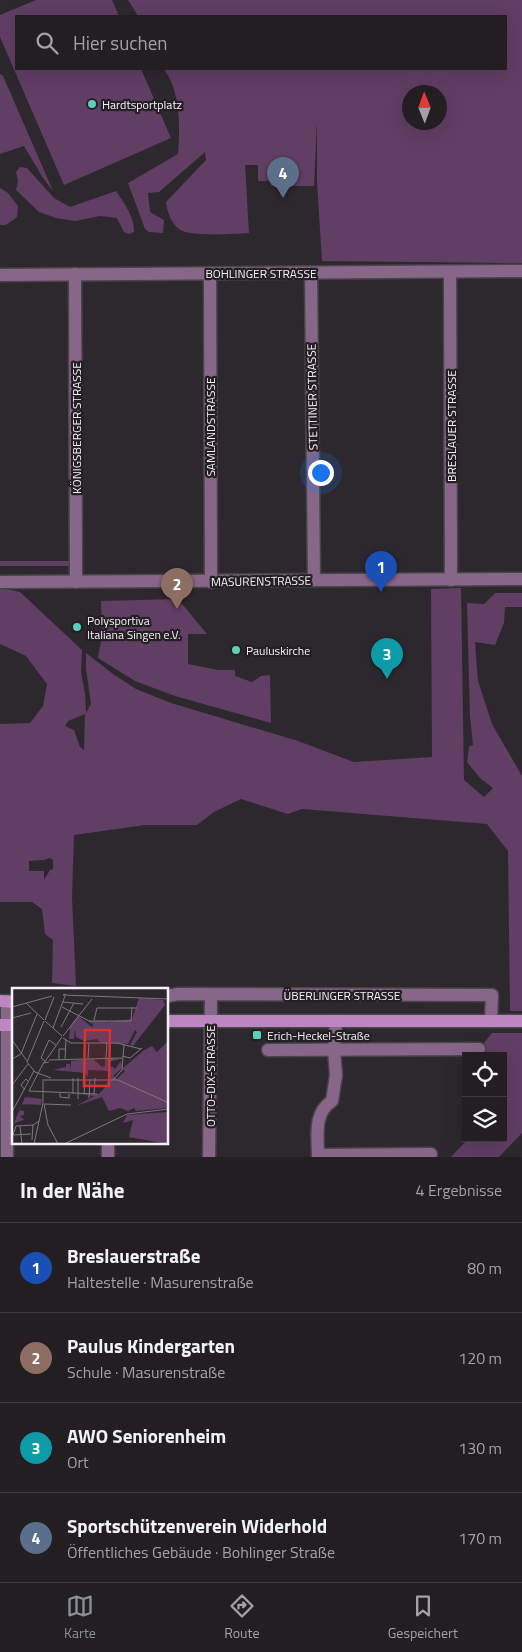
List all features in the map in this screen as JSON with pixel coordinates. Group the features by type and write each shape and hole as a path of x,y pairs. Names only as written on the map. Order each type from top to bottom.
{"street":[{"name":"BOHLINGER STRASSE","path":"0,275 522,271"},
{"name":"BRESLAUER STRASSE","path":"450,272 451,580"},
{"name":"SAMLANDSTRASSE","path":"210,273 211,582"},
{"name":"STETTINER STRASSE","path":"311,273 314,580"},
{"name":"KÖNIGSBERGER STRASSE","path":"75,274 76,582"},
{"name":"MASURENSTRASSE","path":"0,582 522,579"},
{"name":"ÜBERLINGER STRASSE","path":"169,996 178,994 492,995 492,1021"},
{"name":"OTTO-DIX-STRASSE","path":"210,1157 211,995"},
{"path":"7,1002 7,1157"},
{"path":"169,1021 522,1021"},
{"path":"336,1021 334,1050 336,1075 332,1101 325,1105 318,1117 318,1156 431,1154"},
{"path":"268,1050 479,1049"},
{"path":"108,1144 108,1157"}],"shaded area":[{"name":"Hardtsportplatz","path":"36,0 112,0 119,15 15,15 15,70 141,70 171,138 64,185 0,37 0,15"},
{"path":"128,0 522,0 522,263 322,261 317,182 317,121 314,186 271,186 270,181 258,181 258,165 245,165 249,233 212,234 184,232 176,226 168,213 166,202 206,160 205,152 159,192 148,193 150,212 164,220 163,233 149,232 145,229 128,183 178,154 179,121 174,88 165,70 507,70 507,15 137,15"},
{"path":"0,74 3,76 53,191 24,146 0,154"},
{"path":"20,167 27,168 54,198 70,207 116,191 131,216 134,232 129,234 124,232 117,218 100,216 75,221 56,218 39,212 16,190 18,181 16,172"},
{"path":"0,188 8,193 18,206 17,217 6,225 0,225"},
{"path":"0,561 69,561 69,566 0,566"},
{"path":"0,588 20,592 82,650 81,673 86,713 91,704 86,669 86,653 136,689 171,703 298,741 354,762 432,757 431,589 461,588 464,780 484,797 493,788 480,778 467,762 469,747 473,745 470,717 467,603 484,604 495,593 522,593 522,607 505,607 504,623 495,645 475,642 478,681 492,724 522,776 522,1011 510,1011 508,851 487,824 302,809 288,814 241,799 214,812 197,825 145,825 74,835 72,897 76,986 52,983 53,940 45,934 42,909 32,902 0,902 0,724 30,723 43,706 47,684 26,656 0,644","holes":["85,714 84,750 80,747 74,730 65,726 68,721","50,858 53,860 53,869 50,870 44,880 44,871 29,871 29,861"]},
{"path":"178,599 207,634 188,634 188,664 218,670 235,670 235,676 252,682 261,676 270,675 271,723 175,696 135,681 98,658 102,635 101,601"},
{"path":"492,1033 522,1033 522,1133 499,1157 451,1157 465,1142 507,1142 507,1052 479,1052 479,1049"}],"place":[{"name":"Hardtsportplatz","path":"92,104"},
{"name":"Sportschützenverein Widerhold","path":"283,198"},
{"name":"Breslauerstraße","path":"381,592"},
{"name":"Paulus Kindergarten","path":"177,609"},
{"name":"Polysportiva Italiana Singen e.V.","path":"77,627"},
{"name":"Pauluskirche","path":"236,650"},
{"name":"AWO Seniorenheim","path":"387,679"},
{"name":"Erich-Heckel-Straße","path":"257,1035"}]}
